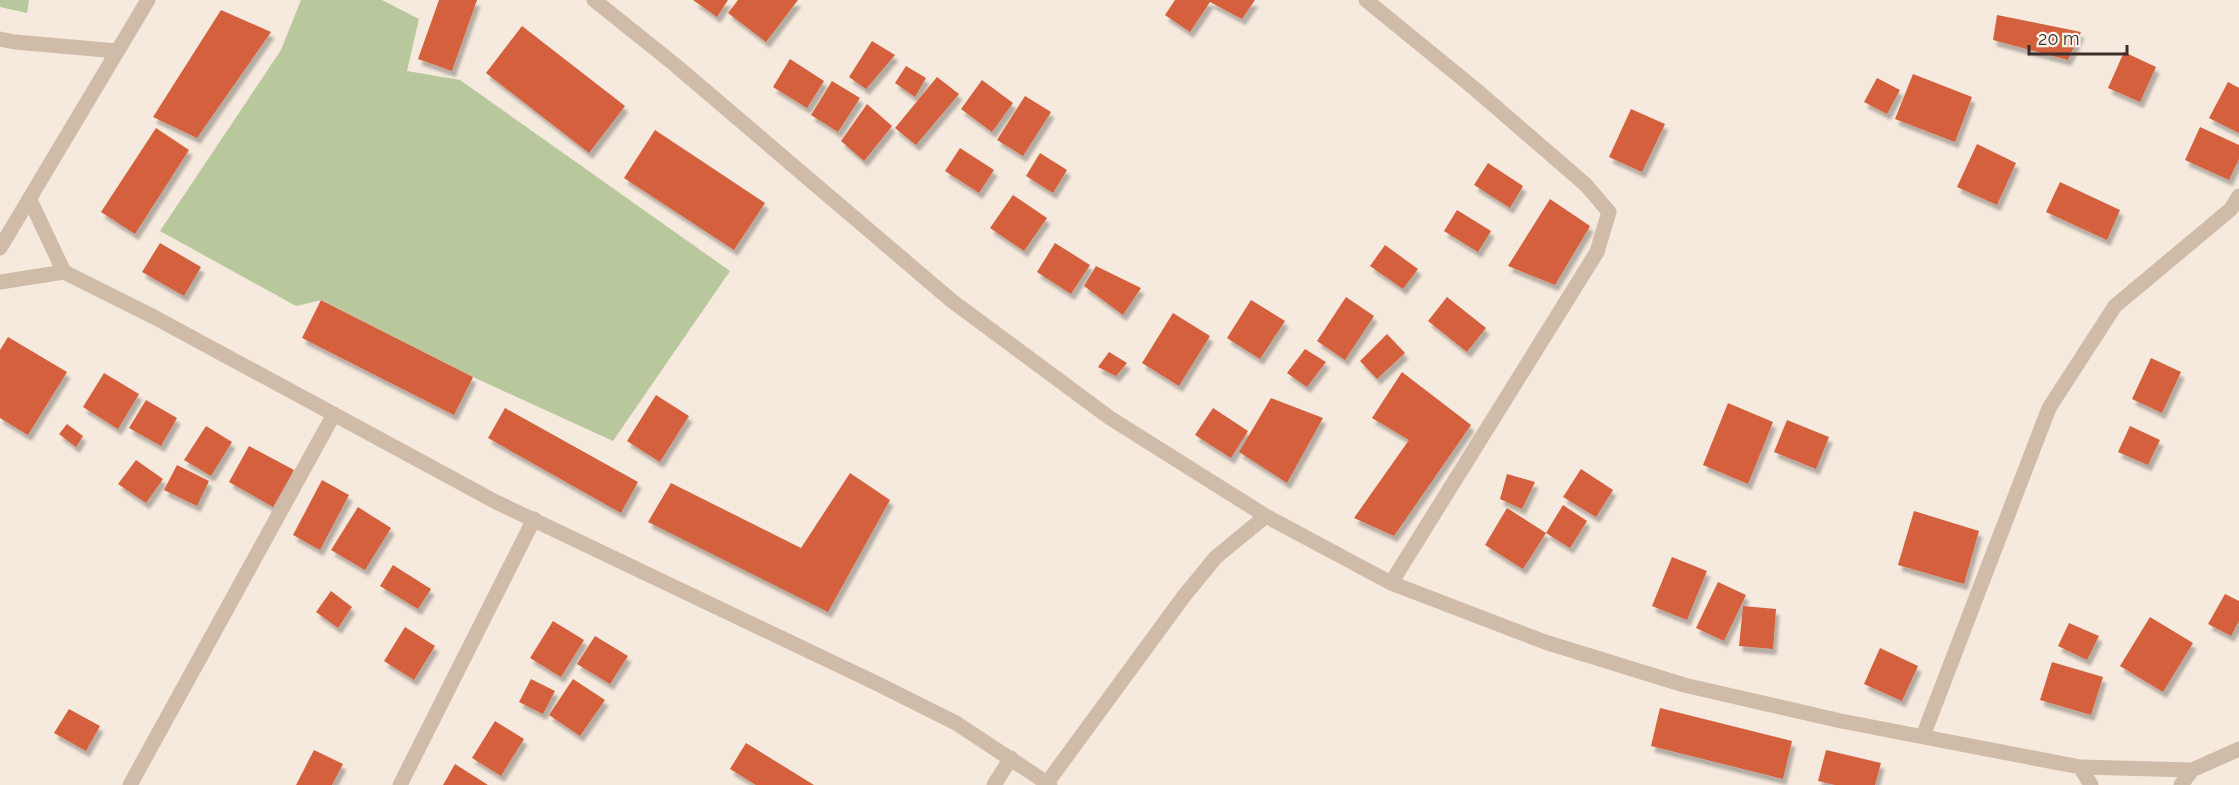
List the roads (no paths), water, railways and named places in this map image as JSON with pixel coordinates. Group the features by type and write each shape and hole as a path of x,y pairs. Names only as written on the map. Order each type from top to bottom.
{"street":[{"path":"0,248 148,0"},
{"path":"594,0 674,64 952,301 1110,418 1266,516 1391,583 1545,642 1684,685 1841,721 2080,767 2192,770 2239,749"},
{"path":"1366,0 1475,89 1586,185 1609,212 1597,252 1391,583"},
{"path":"0,39 117,51"},
{"path":"1923,736 2049,408 2115,306 2231,210 2239,196"},
{"path":"30,200 64,272"},
{"path":"0,282 64,272 154,317 496,502 879,684 956,723 1049,784 1184,596 1216,557 1266,516"},
{"path":"130,785 334,414"},
{"path":"400,785 534,519"},
{"path":"994,785 1011,758"},
{"path":"2080,767 2091,785"},
{"path":"2181,785 2192,770"}]}
